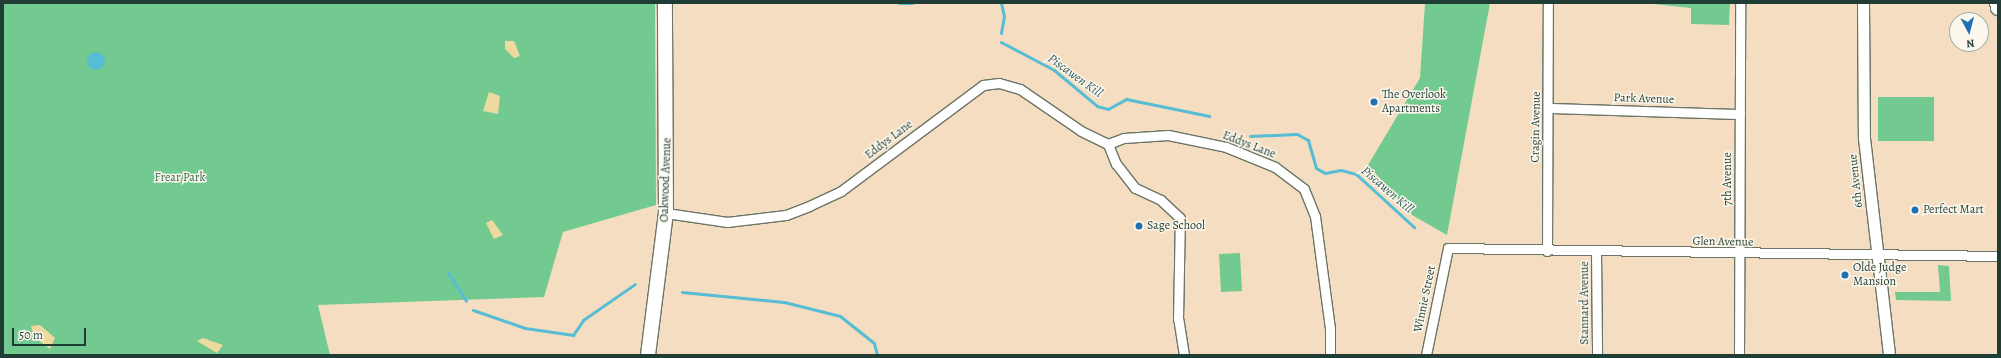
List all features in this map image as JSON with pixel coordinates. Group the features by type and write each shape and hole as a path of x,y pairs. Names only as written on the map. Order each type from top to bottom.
{"main road":[{"name":"Oakwood Avenue","path":"648,355 666,213 664,3"},
{"path":"1997,3 1998,8"}],"street":[{"name":"Cragin Avenue","path":"1547,251 1548,3"},
{"name":"7th Avenue","path":"1739,355 1740,3"},
{"name":"6th Avenue","path":"1863,3 1864,138 1889,355"},
{"name":"Eddys Lane","path":"666,213 727,222 786,215 841,192 968,95 983,86 999,83 1034,97 1081,131 1108,144 1124,138 1185,137 1226,147 1262,161 1304,189 1315,216 1330,328 1330,355"},
{"name":"Park Avenue","path":"1548,108 1740,114"},
{"path":"1108,144 1116,164 1135,188 1161,200 1180,218 1178,319 1184,355"},
{"name":"Glen Avenue","path":"1448,248 1596,252 1998,256"},
{"name":"Winnie Street","path":"1426,355 1448,248"},
{"name":"Stannard Avenue","path":"1596,252 1597,355"}],"green space":[{"name":"Frear Park","path":"3,3 655,3 656,205 563,232 544,297 318,305 330,355 3,355"},
{"path":"1425,3 1490,3 1447,235 1412,215 1368,165 1420,78"},
{"path":"1644,3 1730,3 1729,25 1691,24 1691,8"},
{"path":"1878,97 1934,97 1934,141 1878,141"},
{"path":"1240,253 1242,291 1221,292 1219,254"},
{"path":"1938,265 1949,266 1951,301 1896,300 1895,292 1940,292"}],"sand":[{"path":"505,41 514,41 520,56 514,58 505,49"},
{"path":"489,92 500,96 498,114 483,111"},
{"path":"492,220 503,235 494,239 486,223"},
{"path":"40,325 55,338 50,349 34,337 31,326"},
{"path":"203,338 223,345 217,353 197,341"}],"water":[{"path":"92,52 100,52 105,57 103,68 100,70 92,70 87,65 87,57"}],"waterway":[{"name":"Piscawen Kill","path":"899,3 912,3"},
{"name":"Piscawen Kill","path":"1001,3 1004,16 1001,33"},
{"name":"Piscawen Kill","path":"1001,42 1054,70 1097,106 1108,109 1126,99 1209,116"},
{"name":"Piscawen Kill","path":"1250,136 1297,134 1308,140 1316,168 1325,173 1341,170 1356,174 1414,227"},
{"path":"448,273 466,301"},
{"path":"473,310 525,328 573,335 583,320 635,284"},
{"path":"682,292 784,302 840,316 874,343 877,355"}],"place":[{"name":"The Overlook Apartments","path":"1374,102"},
{"name":"Perfect Mart","path":"1915,210"},
{"name":"Sage School","path":"1139,226"},
{"name":"Olde Judge Mansion","path":"1845,275"}]}
